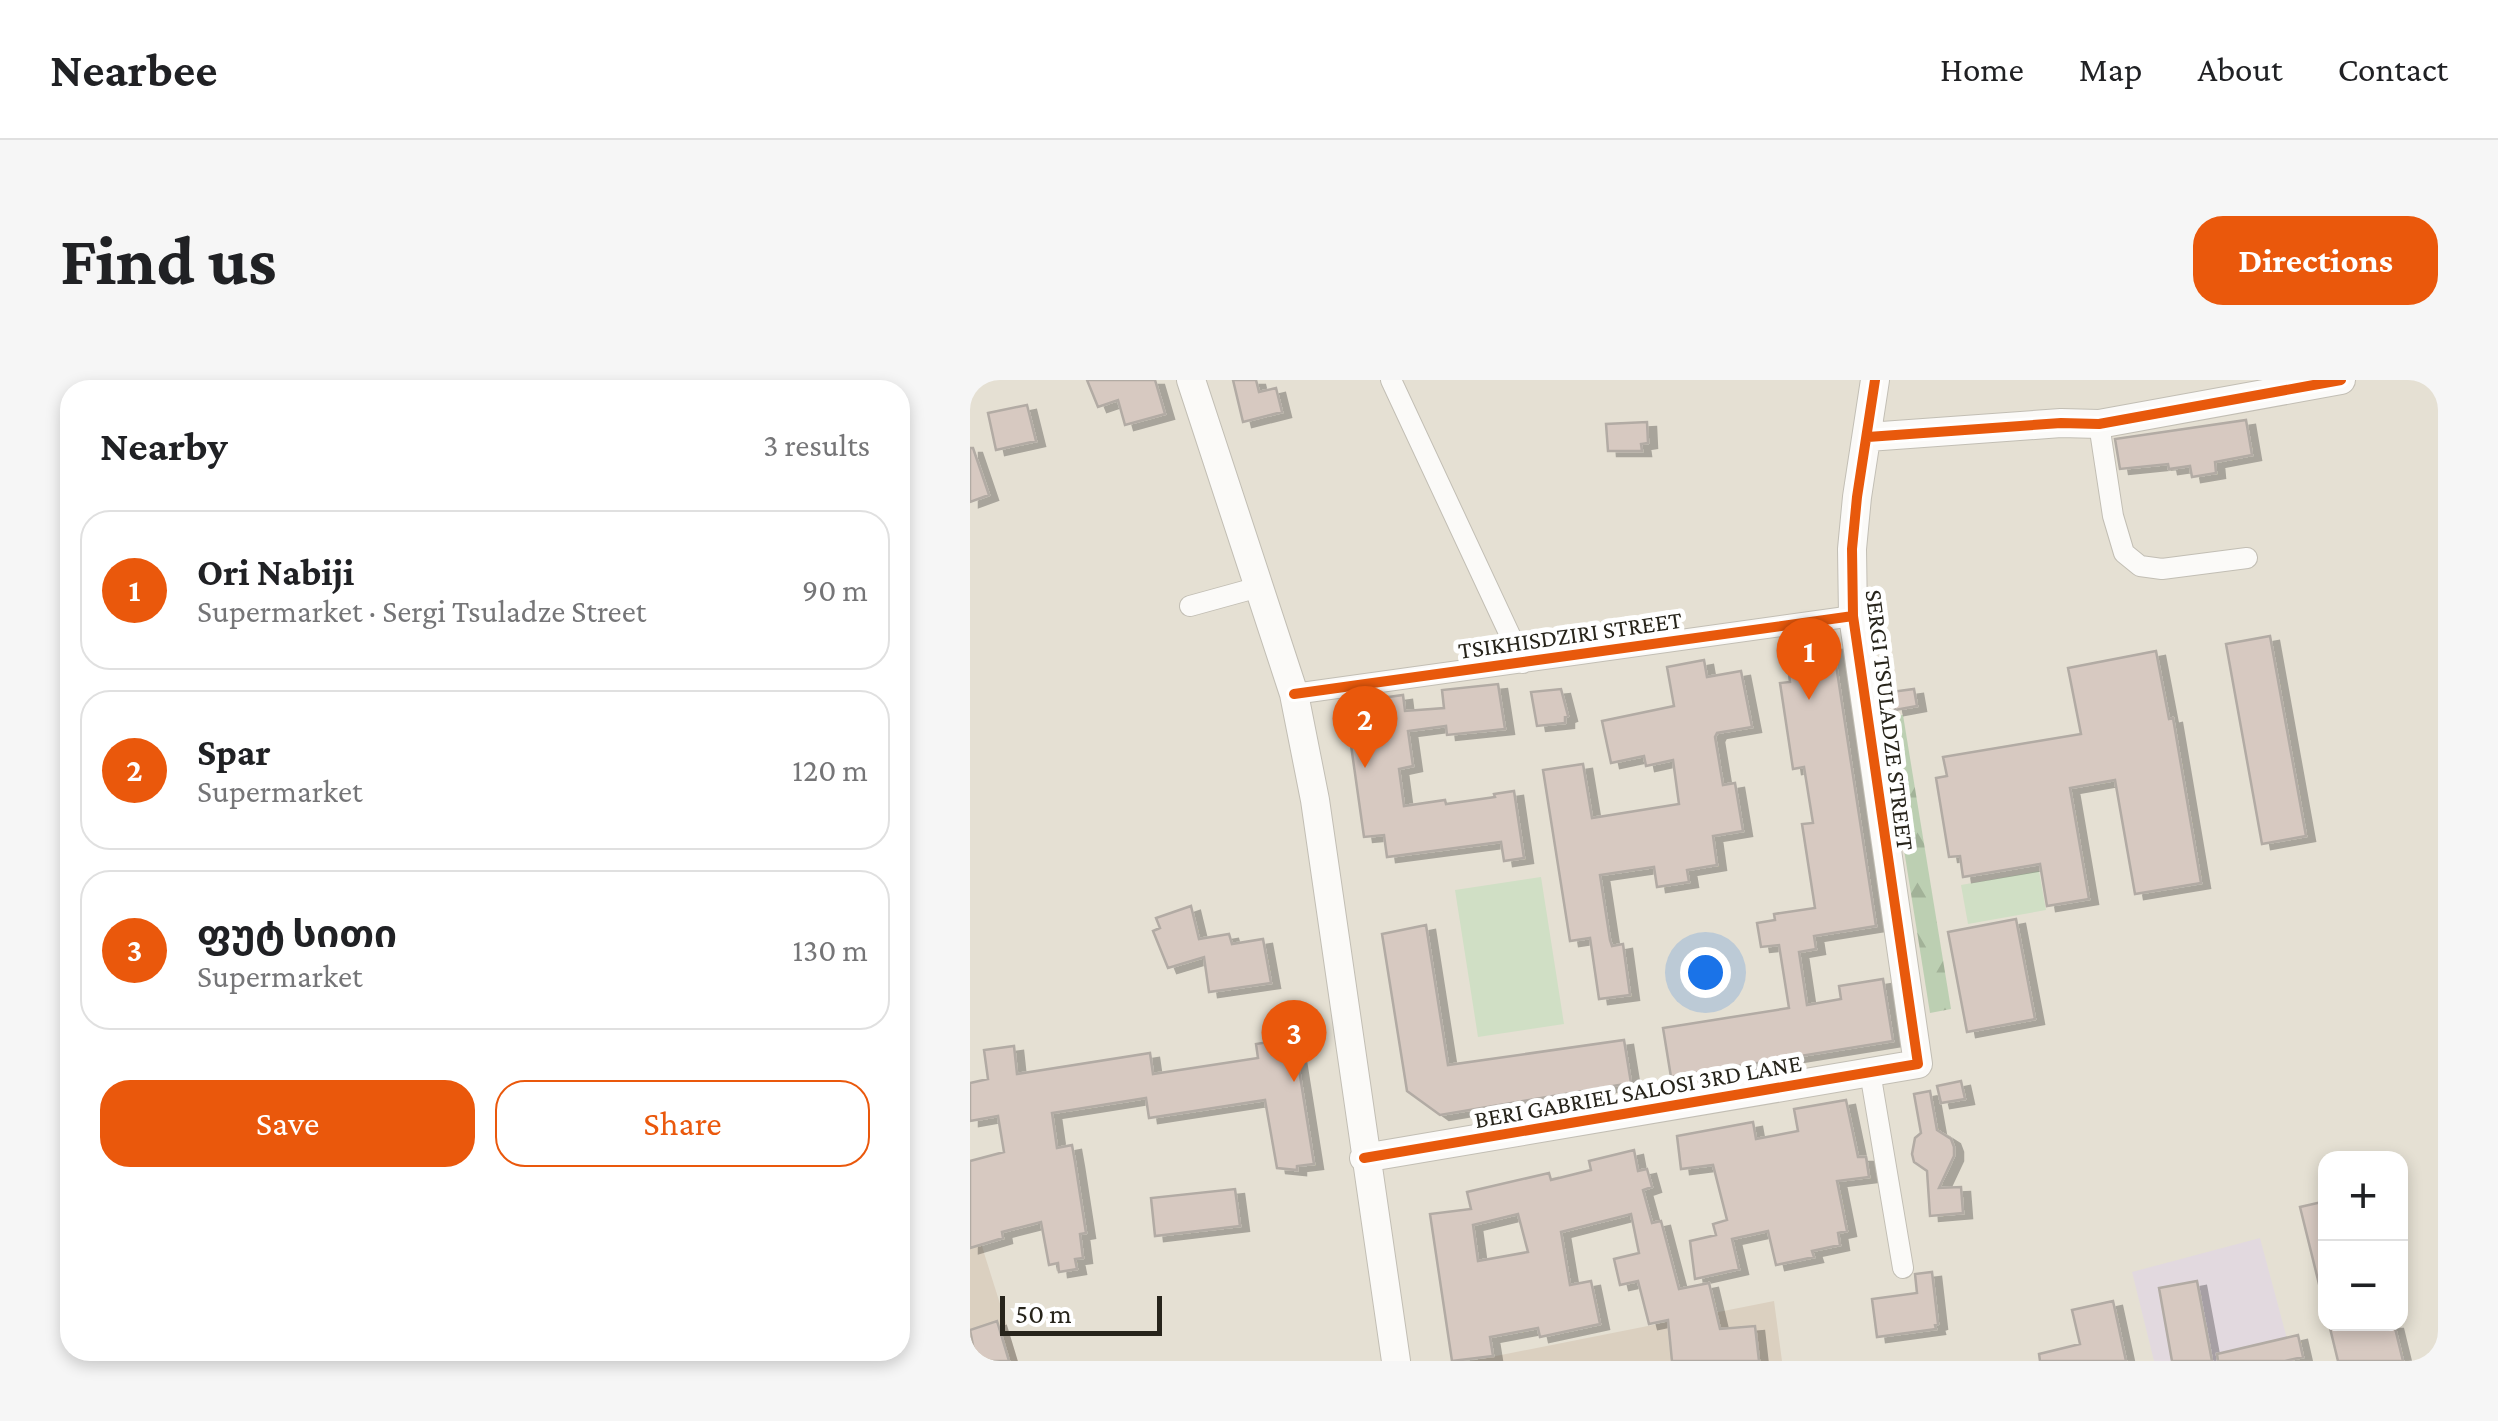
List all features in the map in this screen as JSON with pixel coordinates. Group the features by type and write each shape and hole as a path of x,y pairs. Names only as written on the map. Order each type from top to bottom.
{"street":[{"path":"1192,380 1294,694 1314,800 1396,1361"},
{"path":"1392,380 1524,663"},
{"name":"SERGI TSULADZE STREET","path":"1874,380 1852,549 1853,616 1918,1064"},
{"path":"1868,438 2061,423 2099,424 2341,380"},
{"path":"2099,424 2112,516 2124,553 2140,566 2162,569 2247,558"},
{"path":"1190,606 1259,587"},
{"name":"TSIKHISDZIRI STREET","path":"1294,694 1853,616"},
{"name":"BERI GABRIEL SALOSI 3RD LANE","path":"1364,1158 1918,1064"},
{"path":"1870,1072 1903,1268"}],"shaded area":[{"path":"970,1205 985,1256 1018,1361 970,1359"},
{"path":"2260,1238 2293,1361 2154,1361 2132,1272"},
{"path":"1774,1301 1782,1361 1471,1361"}],"green space":[{"path":"1903,715 1951,1009 1930,1013 1883,718"},
{"path":"2039,871 2046,910 1968,924 1961,885"},
{"path":"1541,877 1564,1024 1478,1037 1455,890"}],"building":[{"path":"1087,380 1155,380 1165,414 1125,425 1118,400 1098,407"},
{"path":"1233,380 1256,380 1259,392 1276,388 1282,412 1243,422"},
{"path":"1027,405 1036,441 996,450 988,413"},
{"path":"2246,420 2252,455 2215,462 2216,473 2192,477 2190,466 2169,469 2168,464 2120,469 2115,439"},
{"path":"1647,422 1648,443 1641,444 1642,451 1608,451 1606,424"},
{"path":"970,448 989,495 970,502"},
{"path":"2270,636 2306,836 2262,844 2226,644"},
{"path":"1833,645 1876,926 1814,936 1816,949 1799,952 1807,1005 1841,999 1839,986 1883,979 1893,1041 1671,1077 1663,1028 1789,1008 1779,945 1761,947 1757,923 1775,920 1774,914 1815,908 1802,824 1813,823 1804,767 1793,769 1780,683 1790,682 1786,652"},
{"path":"2156,651 2169,719 2173,718 2201,883 2135,894 2115,780 2070,788 2089,899 2047,906 2040,864 1963,877 1960,856 1949,857 1936,778 1947,776 1943,757 2081,734 2068,668"},
{"path":"1704,660 1707,677 1741,671 1752,727 1717,733 1715,737 1723,785 1735,783 1743,831 1713,836 1717,865 1687,870 1689,882 1657,887 1654,867 1600,875 1610,940 1612,946 1623,944 1630,995 1599,999 1590,938 1570,941 1543,770 1583,764 1592,818 1679,804 1673,760 1646,766 1644,756 1611,763 1602,721 1674,706 1667,667"},
{"path":"1498,684 1505,729 1447,735 1446,726 1408,731 1413,766 1399,769 1404,806 1445,800 1446,804 1514,791 1524,858 1504,861 1501,842 1387,857 1384,835 1364,837 1345,703 1403,695 1405,711 1444,708 1442,690"},
{"path":"1561,689 1568,716 1565,723 1537,726 1531,692"},
{"path":"1914,689 1917,706 1895,710 1891,692"},
{"path":"1191,906 1199,939 1229,934 1232,944 1263,939 1271,983 1209,992 1204,957 1168,968 1153,931 1160,928 1156,918"},
{"path":"2016,919 2035,1019 1967,1032 1948,932"},
{"path":"1426,925 1448,1065 1624,1040 1631,1083 1440,1115 1407,1091 1382,934"},
{"path":"1294,1038 1314,1164 1297,1166 1297,1170 1277,1168 1265,1100 1149,1118 1146,1098 1052,1113 1057,1148 1072,1145 1075,1162 1086,1233 1080,1234 1083,1258 1075,1259 1077,1269 1059,1272 1058,1263 1049,1265 1041,1222 1002,1232 1003,1238 970,1248 970,1161 1004,1152 998,1116 970,1121 970,1083 988,1079 984,1050 1014,1046 1017,1074 1150,1053 1153,1074 1258,1058 1256,1044"},
{"path":"1961,1081 1965,1099 1941,1103 1937,1086"},
{"path":"1930,1091 1937,1130 1951,1139 1954,1147 1954,1156 1939,1188 1961,1187 1963,1213 1930,1216 1927,1171 1914,1162 1915,1138 1921,1133 1914,1094"},
{"path":"1846,1100 1858,1157 1866,1157 1869,1177 1837,1181 1847,1231 1838,1233 1840,1245 1812,1251 1814,1257 1776,1265 1768,1231 1732,1239 1739,1269 1695,1279 1690,1241 1716,1235 1713,1224 1727,1220 1713,1165 1681,1169 1677,1136 1753,1122 1756,1139 1798,1131 1794,1109"},
{"path":"1634,1150 1638,1171 1647,1169 1652,1187 1643,1190 1652,1223 1661,1221 1679,1289 1709,1283 1720,1329 1755,1326 1759,1361 1672,1361 1668,1320 1649,1324 1638,1281 1620,1285 1614,1259 1639,1253 1631,1214 1561,1232 1570,1285 1591,1281 1600,1324 1540,1337 1538,1328 1490,1337 1493,1356 1452,1361 1430,1214 1471,1209 1467,1192 1549,1173 1551,1180 1591,1170 1589,1161","holes":["1518,1214 1528,1252 1478,1261 1473,1225"]},
{"path":"1235,1189 1240,1226 1155,1236 1151,1198"},
{"path":"2318,1203 2318,1280 2300,1207"},
{"path":"1932,1272 1936,1329 1877,1337 1872,1299 1917,1293 1915,1274"},
{"path":"2197,1281 2212,1361 2172,1361 2159,1288"},
{"path":"2113,1301 2126,1361 2040,1361 2039,1354 2080,1344 2072,1310"},
{"path":"997,1321 1009,1361 976,1361 970,1330"},
{"path":"2331,1331 2396,1331 2403,1361 2338,1361"},
{"path":"2298,1335 2303,1357 2285,1361 2218,1361 2217,1354"}],"cycle path":[{"path":"1364,1158 1918,1064 1853,616 1852,549 1875,380"},
{"path":"1868,437 2061,423 2099,424 2341,380"},
{"path":"1294,694 1853,616"}],"place":[{"name":"Ori Nabiji","path":"1809,700"},
{"name":"Spar","path":"1365,768"},
{"name":"ფუტ სითი","path":"1294,1082"}]}
